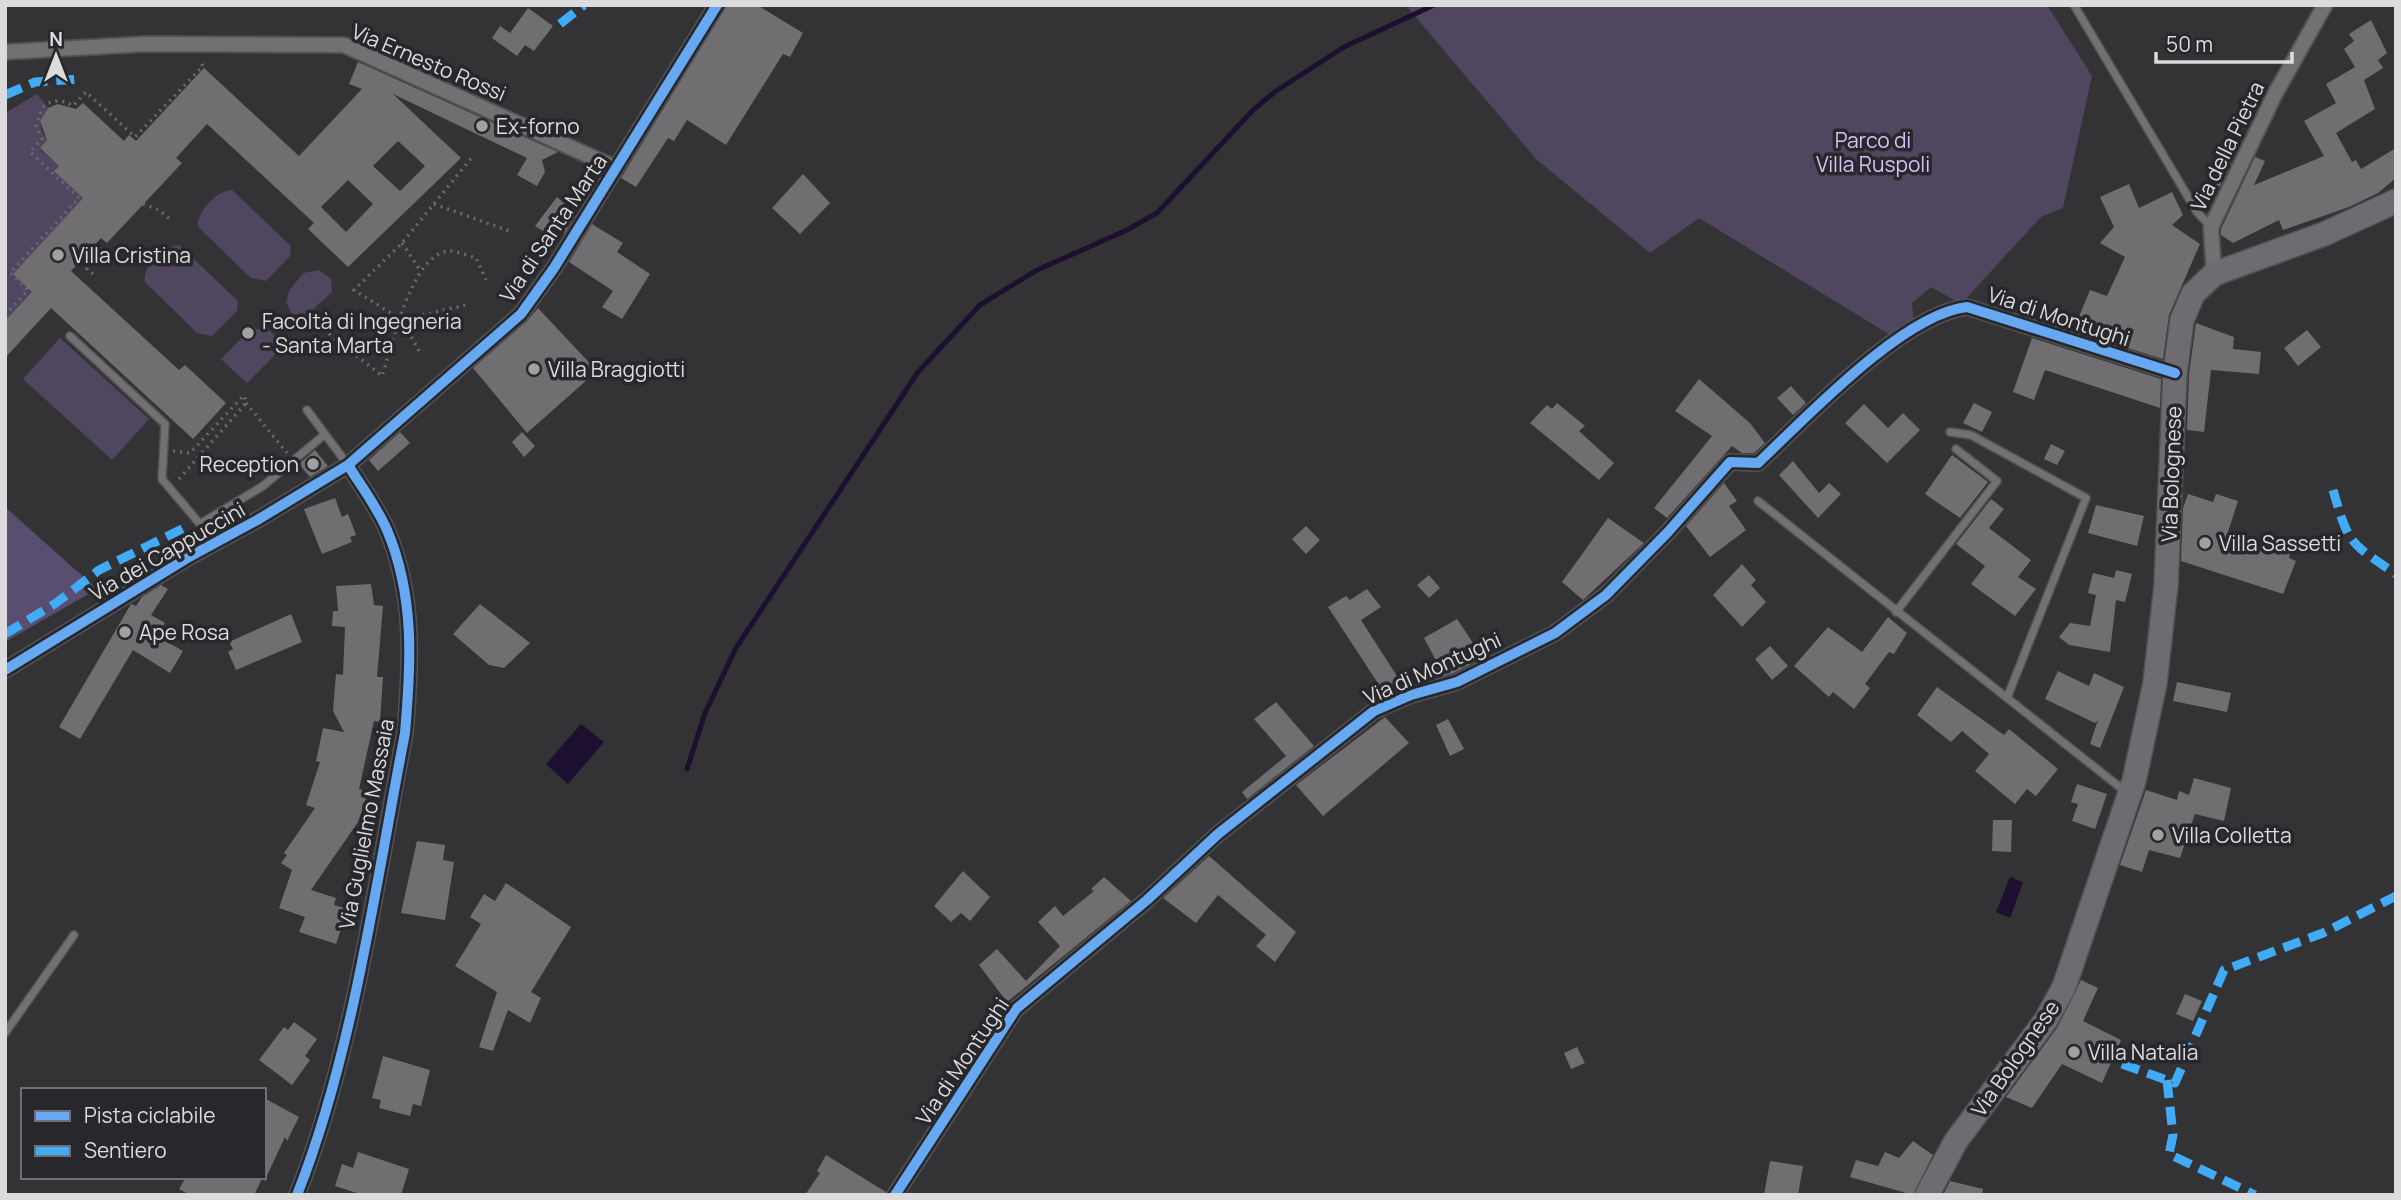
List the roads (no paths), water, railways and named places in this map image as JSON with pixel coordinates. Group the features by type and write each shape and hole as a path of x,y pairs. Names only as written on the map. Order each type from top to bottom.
{"main road":[{"name":"Via Bolognese","path":"1927,1195 1956,1141 2046,1020 2064,987 2129,795 2155,683 2166,585 2175,373 2187,306 2202,282 2214,274 2324,234 2396,201"}],"street":[{"name":"Via di Santa Marta","path":"348,465 521,314 717,5"},
{"name":"Via della Pietra","path":"2214,274 2211,227 2274,94 2325,5"},
{"name":"Via Ernesto Rossi","path":"5,52 145,44 344,45 616,168"},
{"name":"Via di Montughi","path":"895,1195 1016,1009 1137,908 1217,834 1374,710 1411,695 1457,682 1555,633 1606,595 1668,532 1730,462 1758,463 1867,363 1920,325 1953,309 1968,307 2175,373"},
{"name":"Via dei Cappuccini","path":"5,670 189,556 259,519 348,465"},
{"name":"Via Guglielmo Massaia","path":"298,1195 318,1140 353,997 405,733 409,684 411,647 407,602 397,560 382,519 348,465"}],"lane":[{"path":"2074,5 2197,212 2211,227"},
{"path":"71,336 165,424 162,479 200,524 263,486 324,435"},
{"path":"307,410 348,465"},
{"path":"1951,432 1971,435 2086,498 2007,698"},
{"path":"1896,612 1997,481 1956,449"},
{"path":"1758,501 2129,795"},
{"path":"5,1033 74,934"}],"waterway":[{"path":"687,769 705,713 736,648 918,372 980,305 1037,270 1127,230 1157,213 1253,110 1276,91 1344,47 1434,5"}],"place":[{"name":"Ex-forno","path":"482,126"},
{"name":"Villa Cristina","path":"58,255"},
{"name":"Facoltà di Ingegneria - Santa Marta","path":"248,333"},
{"name":"Villa Braggiotti","path":"534,369"},
{"name":"Reception","path":"313,464"},
{"name":"Villa Sassetti","path":"2205,543"},
{"name":"Ape Rosa","path":"125,632"},
{"name":"Villa Colletta","path":"2158,835"},
{"name":"Villa Natalia","path":"2074,1052"}],"park label":[{"name":"Parco di Villa Ruspoli","path":"1873,152"}]}
